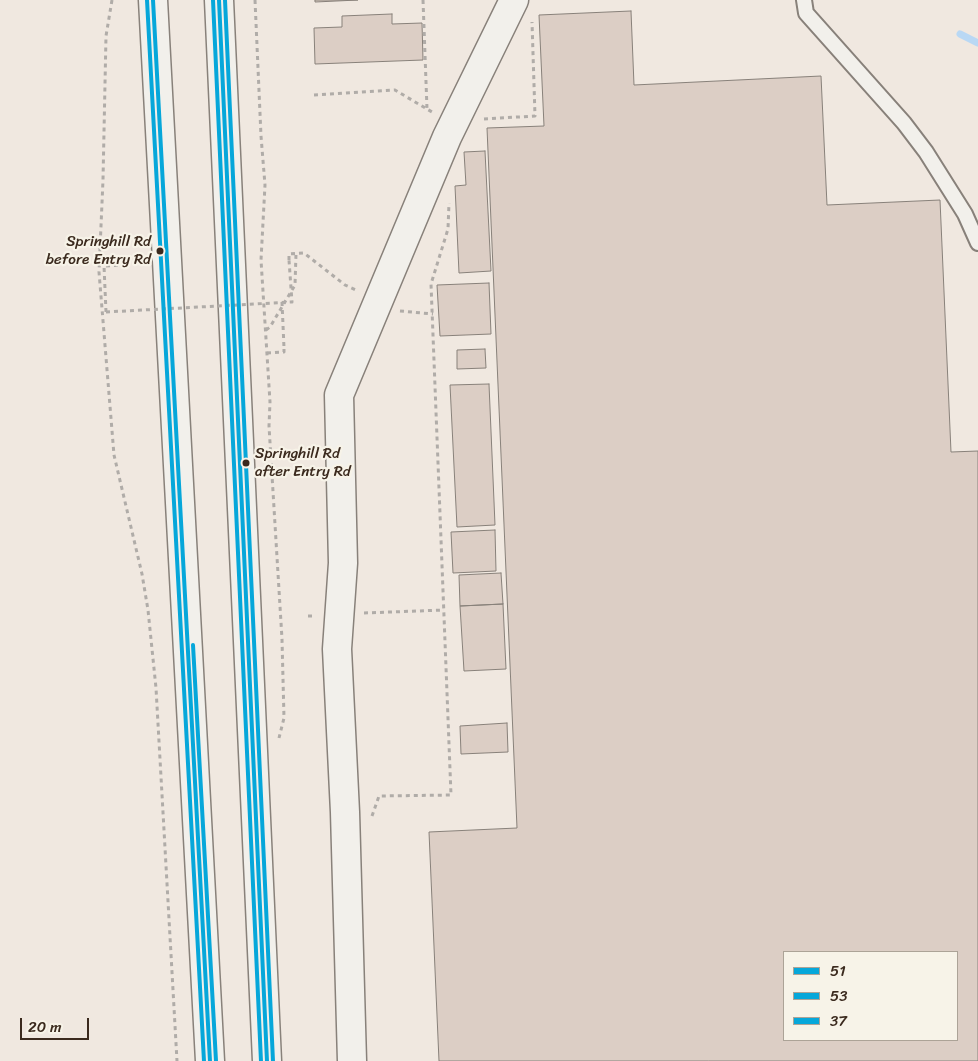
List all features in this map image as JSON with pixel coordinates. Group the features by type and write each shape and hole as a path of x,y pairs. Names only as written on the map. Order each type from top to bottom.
{"main road":[{"path":"152,0 210,1061"},
{"path":"219,0 267,1061"},
{"path":"352,1061 345,812 337,649 343,563 339,395 466,122 514,0"}],"lane":[{"path":"804,0 806,12 904,123 926,152 964,214 978,242"}],"path":[{"path":"112,0 106,36 99,266 103,334 114,455 142,574 156,688 177,1061"},
{"path":"255,0 261,136 266,185 261,260 282,639 284,718 279,742"},
{"path":"423,0 427,109"},
{"path":"314,94 395,90 427,109 466,122 534,116 532,21"},
{"path":"369,824 379,796 451,795 431,284 448,229 449,200"},
{"path":"104,266 106,312 292,302 289,254 304,253"},
{"path":"266,330 270,327 296,285 296,254"},
{"path":"99,266 125,265"},
{"path":"267,352 284,352 282,302"},
{"path":"308,616 444,610"}],"building":[{"path":"315,0 358,0 315,2"},
{"path":"631,11 634,85 821,76 827,205 940,200 951,452 978,451 978,1061 439,1061 429,832 517,828 487,128 544,126 539,15"},
{"path":"392,14 392,24 422,23 423,60 315,64 314,28 342,27 342,16"},
{"path":"485,151 491,271 459,273 455,186 466,185 464,152"},
{"path":"489,283 491,334 440,336 437,285"},
{"path":"485,349 486,368 457,369 457,350"},
{"path":"489,384 495,525 457,527 450,385"},
{"path":"495,530 496,571 453,573 451,532"},
{"path":"501,573 503,604 460,606 459,575"},
{"path":"503,604 506,669 464,671 460,606"},
{"path":"507,723 508,752 461,754 460,726"}],"waterway":[{"path":"960,34 978,43"}],"transit line":[{"name":"53","path":"147,0 204,1061"},
{"name":"51","path":"153,0 210,1061"},
{"name":"53","path":"213,0 261,1061"},
{"name":"51","path":"219,0 267,1061"},
{"name":"37","path":"225,0 273,1061"},
{"name":"37","path":"193,645 216,1061"}],"place":[{"name":"Springhill Rd before Entry Rd","path":"160,251"},
{"name":"Springhill Rd after Entry Rd","path":"246,463"}]}
